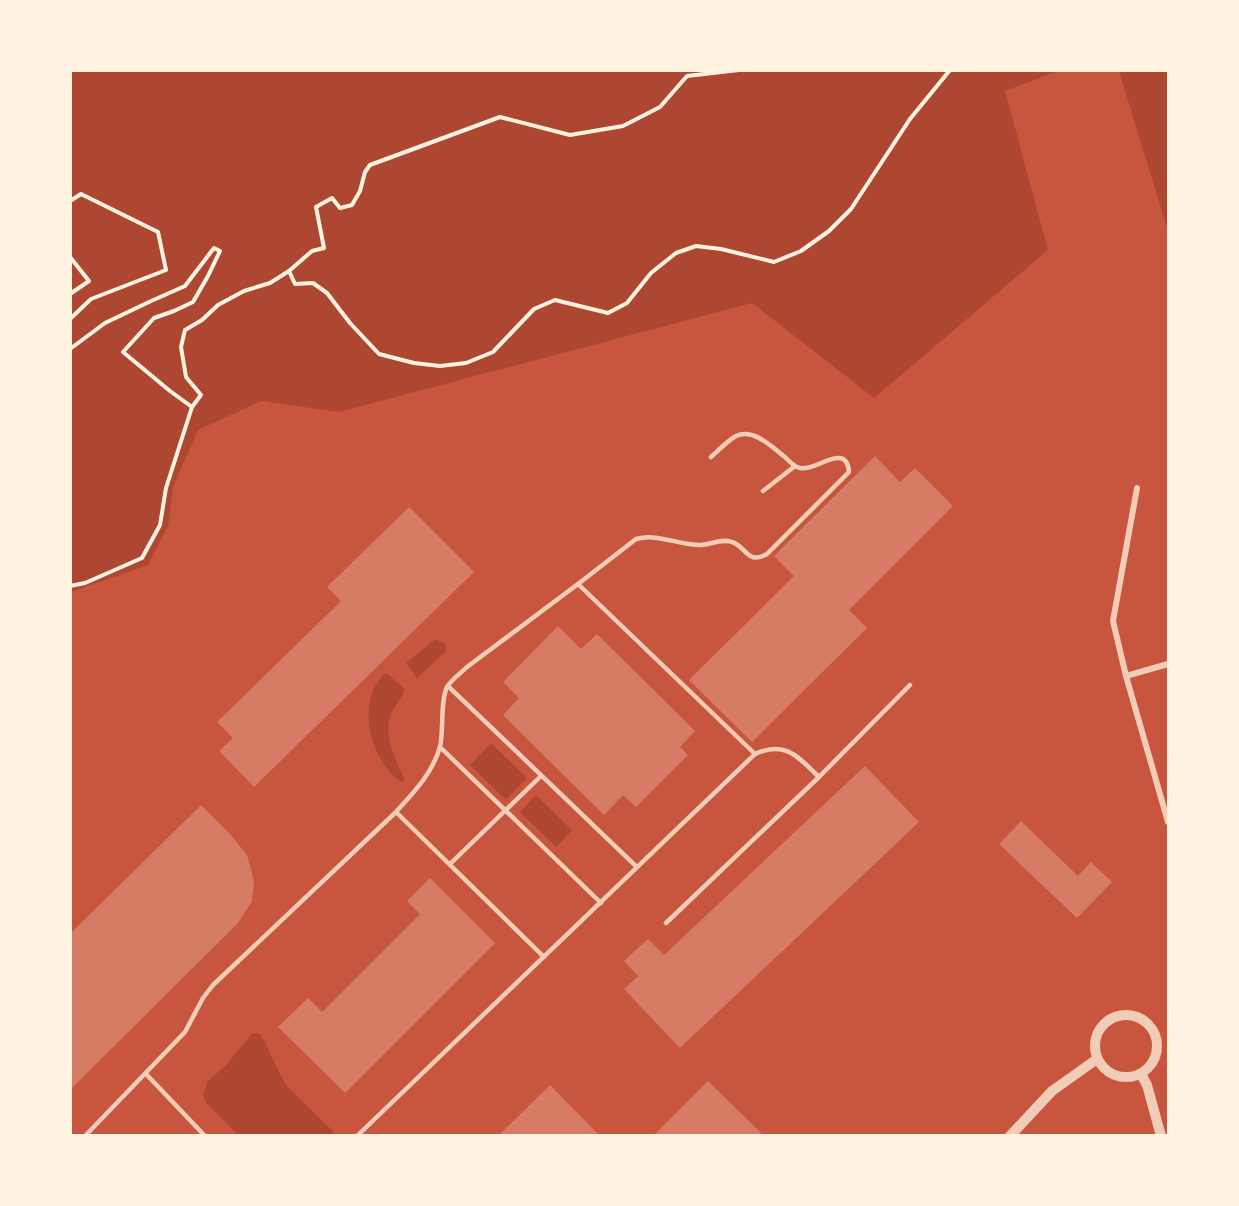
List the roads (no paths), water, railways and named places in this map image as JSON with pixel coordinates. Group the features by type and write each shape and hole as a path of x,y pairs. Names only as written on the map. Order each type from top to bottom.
{"street":[{"path":"1137,488 1113,621 1125,676 1168,822"},
{"path":"1125,676 1168,664"},
{"path":"1135,1016 1145,1021 1153,1029 1157,1039 1157,1050 1148,1070 1141,1074 1128,1078 1117,1077 1099,1064 1097,1059 1094,1042 1097,1032 1113,1017 1135,1016"},
{"path":"1010,1136 1052,1091 1097,1059"},
{"path":"1141,1074 1147,1085 1161,1136"}],"lane":[{"path":"85,1136 185,1032 202,998 213,985 396,812 420,786 429,773 440,747 448,686 467,667 636,539 653,536 690,545 705,545 724,540 733,542 754,558 759,559 783,539 849,472 847,463 837,458 807,468 798,468 764,441 756,436 748,435 736,437 711,457"},
{"path":"763,491 795,466"},
{"path":"578,584 755,754"},
{"path":"666,923 819,777 910,685"},
{"path":"448,686 637,867"},
{"path":"440,747 601,903"},
{"path":"357,1136 755,754 773,748 784,749 796,754 819,777"},
{"path":"450,864 542,776"},
{"path":"396,812 544,957"},
{"path":"146,1074 205,1136"}]}
